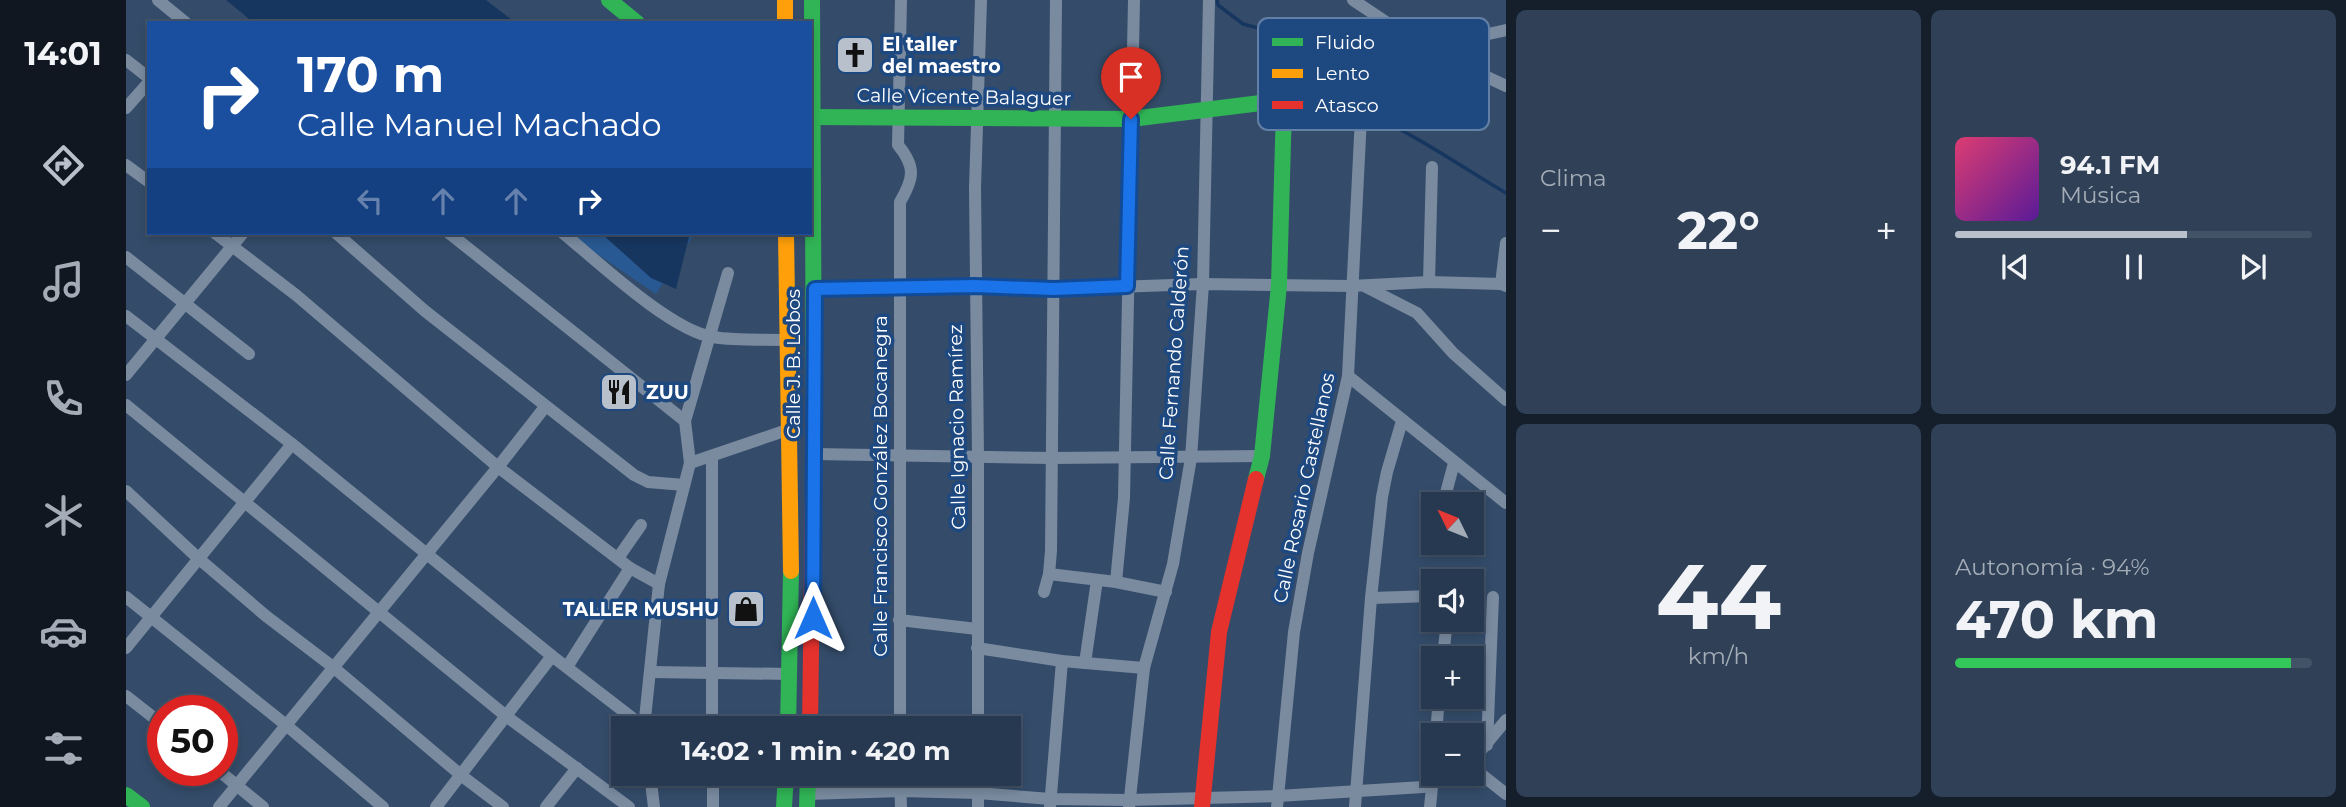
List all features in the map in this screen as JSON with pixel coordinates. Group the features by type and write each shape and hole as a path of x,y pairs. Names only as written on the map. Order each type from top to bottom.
{"main road":[{"path":"609,0 635,21"},
{"path":"785,0 785,21"},
{"name":"Calle J. B. Lobos","path":"812,0 812,21"},
{"name":"Calle Vicente Balaguer","path":"812,117 1131,119 1258,104"},
{"name":"Calle Vicente Balaguer","path":"1279,285 1284,130"},
{"name":"Calle J. B. Lobos","path":"810,716 815,289 812,141"},
{"name":"Calle J. B. Lobos","path":"786,235 790,429 788,716"},
{"path":"1203,803 1219,632 1262,456 1279,285"},
{"path":"784,807 785,786"},
{"path":"126,795 142,807"}],"street":[{"path":"158,0 184,21"},
{"name":"Calle Francisco González Bocanegra","path":"900,716 900,202 909,186 912,172 907,156 898,145 901,0"},
{"name":"Calle Ignacio Ramírez","path":"978,716 975,286 981,0"},
{"path":"1044,592 1049,574 1052,458 1056,0"},
{"path":"1116,582 1121,545 1124,458 1134,0"},
{"name":"Calle Fernando Calderón","path":"1129,803 1144,668 1173,565 1191,458 1203,284 1209,0"},
{"path":"1353,0 1380,18"},
{"path":"126,60 147,78"},
{"path":"1489,78 1506,86"},
{"path":"126,108 147,82"},
{"name":"Calle Rosario Castellanos","path":"1278,802 1294,632 1308,553 1348,376 1357,286 1361,130"},
{"path":"126,165 147,181"},
{"path":"1429,282 1432,167"},
{"path":"218,235 296,295 498,467 630,568 659,584"},
{"path":"126,375 241,235"},
{"path":"338,235 425,311 634,475 648,482 684,485"},
{"path":"452,235 685,421"},
{"path":"565,235 648,302 690,329 711,337 788,340"},
{"path":"815,289 975,286 1054,289 1203,284 1357,286 1429,282 1503,285 1506,243"},
{"path":"126,257 249,354"},
{"path":"645,716 659,584 690,463 685,421 728,273"},
{"path":"1357,286 1417,313 1452,353 1506,400"},
{"path":"126,316 292,444 552,656 630,716"},
{"path":"1348,376 1506,503"},
{"path":"126,405 506,716 629,807"},
{"path":"238,784 545,407"},
{"path":"1355,807 1371,598 1387,472 1402,421"},
{"path":"690,463 790,429"},
{"path":"126,648 292,444"},
{"path":"814,454 1052,458 1262,456"},
{"path":"712,456 712,716"},
{"path":"1446,492 1454,463"},
{"path":"126,491 266,616 333,667 462,776 503,807"},
{"path":"618,558 642,525"},
{"path":"567,667 630,568"},
{"path":"1049,574 1116,582 1166,592"},
{"path":"1085,663 1097,580"},
{"path":"1371,598 1421,596"},
{"path":"126,597 286,724 383,807"},
{"path":"1487,745 1493,597"},
{"path":"898,620 977,629"},
{"path":"977,648 1062,661 1144,668"},
{"path":"436,807 552,656"},
{"path":"1050,803 1062,661"},
{"path":"651,672 790,674"},
{"path":"126,696 147,713"},
{"path":"1484,748 1506,719"},
{"path":"546,807 577,768"},
{"path":"1484,777 1506,794"},
{"path":"219,807 236,786"},
{"path":"238,786 263,807"},
{"path":"651,786 654,807"},
{"path":"712,786 713,807"},
{"path":"901,786 901,807"},
{"path":"978,786 978,807"},
{"path":"807,800 901,791 978,793 1050,803 1278,802 1357,791 1424,786"},
{"path":"1430,807 1433,786"}],"shaded area":[{"path":"226,0 486,0 513,21 252,21"},
{"path":"569,235 694,235 656,294"},
{"path":"603,235 690,235 676,289 651,278"}],"waterway":[{"path":"1217,0 1218,5 1243,24 1258,28"},
{"path":"1401,130 1506,193"}],"traffic: fast":[{"path":"609,0 635,21"},
{"path":"812,0 814,419"},
{"path":"812,117 1131,119 1258,103"},
{"path":"1256,479 1262,456 1279,285 1283,130"},
{"path":"788,716 791,571"},
{"path":"784,807 785,786"},
{"path":"807,807 808,786"},
{"path":"126,795 142,807"}],"traffic: slow":[{"path":"785,0 785,21"},
{"path":"786,235 791,571"}],"traffic: jam":[{"path":"810,716 814,419"},
{"path":"1202,807 1219,632 1256,479"}],"place":[{"name":"El taller del maestro","path":"855,55"},
{"name":"ZUU","path":"619,392"},
{"name":"TALLER MUSHU","path":"746,609"}],"route":[{"path":"813,618 815,289 975,286 1054,289 1127,286 1131,119"}]}
